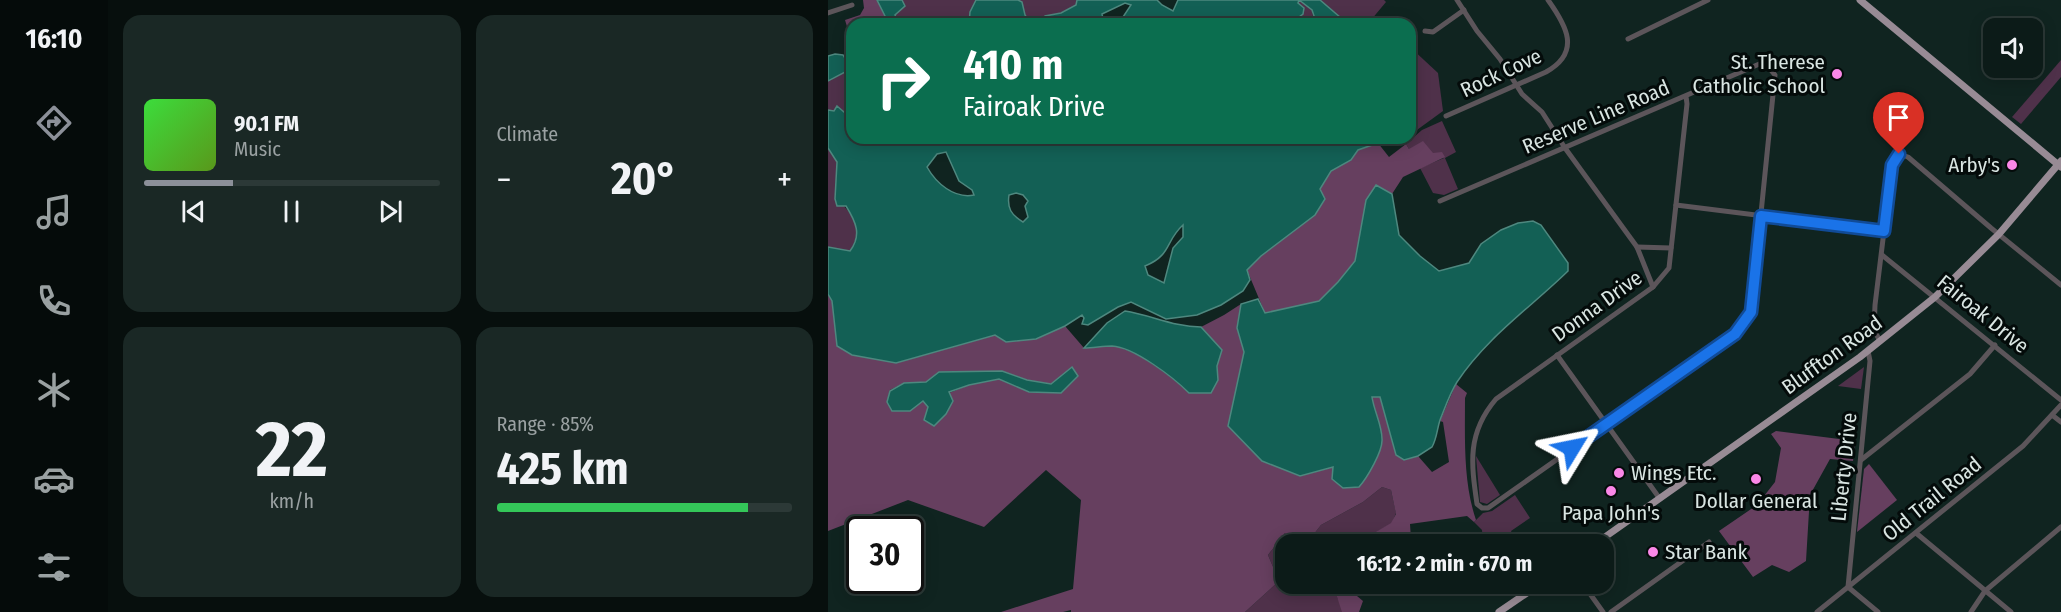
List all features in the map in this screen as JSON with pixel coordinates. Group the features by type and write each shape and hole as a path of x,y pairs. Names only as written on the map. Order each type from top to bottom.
{"main road":[{"path":"1860,0 2060,164"},
{"name":"Bluffton Road","path":"1609,534 1868,351 1935,297 1999,234 2060,164"},
{"path":"1499,612 1525,594"}],"street":[{"path":"1457,0 1522,94 1542,112 1564,148 1637,247 1653,287"},
{"name":"Rock Cove","path":"1446,116 1553,68 1563,58 1568,38 1562,19 1548,0"},
{"path":"1628,39 1708,0"},
{"path":"828,13 852,5"},
{"path":"1425,31 1433,32 1464,10"},
{"name":"Reserve Line Road","path":"1440,201 1764,62 1776,75 1761,216"},
{"name":"Donna Drive","path":"1606,425 1488,508 1482,508 1478,504 1472,454 1480,422 1496,399 1653,287 1669,267 1677,205 1686,96"},
{"path":"1880,341 1874,326 1892,165 1899,154 1908,157 2061,285"},
{"path":"1677,205 1884,231"},
{"path":"1606,425 1735,334 1751,312 1761,216"},
{"path":"1637,247 1671,248"},
{"name":"Fairoak Drive","path":"1882,255 2061,400"},
{"path":"1862,460 1970,374 1995,345"},
{"name":"Liberty Drive","path":"1848,587 1862,460 1870,361 1868,351"},
{"path":"1557,356 1660,499"},
{"name":"Old Trail Road","path":"1817,612 2023,447 2061,405"},
{"path":"2052,415 2061,422"},
{"path":"1971,612 1985,591 2060,531"},
{"path":"1916,533 2011,612"},
{"path":"1611,612 1709,542"},
{"path":"1848,587 1878,612"},
{"path":"1590,594 1603,612"}],"shaded area":[{"path":"863,0 877,0 884,18 851,18 860,15 864,8"},
{"path":"877,0 902,0 905,6 895,15 896,18 884,18"},
{"path":"902,0 976,0 970,18 896,18 895,15 905,6"},
{"path":"976,0 1018,0 1022,2 1027,18 970,18"},
{"path":"1018,0 1077,0 1077,5 1044,18 1027,18 1022,2"},
{"path":"1077,0 1157,0 1173,11 1178,0 1299,0 1298,3 1304,8 1303,14 1298,18 1123,18 1131,5 1125,3 1102,14 1103,18 1044,18 1076,5"},
{"path":"1299,0 1312,10 1313,18 1299,18"},
{"path":"1299,0 1320,0 1341,18 1315,18 1312,10"},
{"path":"1320,0 1384,0 1386,2 1373,18 1341,18"},
{"path":"1416,53 1438,73 1443,111 1416,131"},
{"path":"843,55 846,60 846,72 828,81 828,56"},
{"path":"2061,60 2061,77 2021,124 2012,117"},
{"path":"846,72 846,112 828,110 828,81"},
{"path":"837,106 846,112 846,144 1375,144 1358,150 1351,160 1331,171 1320,189 1325,199 1315,215 1261,256 1247,270 1250,280 1243,291 1221,305 1197,315 1166,319 1131,302 1088,325 1082,324 1084,318 1082,315 1065,326 1036,339 1006,342 995,335 896,363 852,355 837,346 832,301 828,294 828,247 850,251 857,234 855,223 846,206 837,206 835,199 837,162 828,148 828,110 834,111","holes":["946,152 959,181 972,190 974,195 959,195 946,188 927,167 937,154","1016,193 1023,195 1028,201 1025,206 1028,217 1023,222 1015,217 1009,204 1009,195","1183,225 1183,237 1173,248 1164,283 1148,275 1145,266 1160,257"]},
{"path":"1442,121 1456,152 1445,158 1458,189 1444,195 1433,193 1420,168 1444,158 1409,149 1406,144 1416,144 1416,135"},
{"path":"1423,141 1433,153 1442,152 1445,157 1403,177 1392,194 1376,185 1366,200 1355,261 1319,301 1265,313 1247,270 1320,189 1331,171 1351,160 1358,150 1375,144 1379,144 1389,157 1406,144 1409,149"},
{"path":"828,148 837,162 835,199 847,209 856,229 854,244 850,251 828,247"},
{"path":"1376,185 1392,194 1399,235 1439,271 1469,263 1481,244 1501,230 1518,223 1533,221 1541,225 1568,263 1568,271 1495,337 1469,366 1450,396 1432,447 1418,456 1404,460 1396,455 1380,397 1372,397 1382,434 1382,444 1370,471 1359,487 1343,488 1332,479 1333,467 1300,476 1262,461 1228,426 1244,352 1237,328 1241,304 1258,299 1265,313 1319,301 1338,282 1355,261 1366,200"},
{"path":"828,294 832,301 837,346 896,363 995,335 1036,339 1065,326 1084,348 1112,346 1131,352 1174,379 1189,393 1211,393 1218,380 1217,366 1221,349 1201,327 1241,304 1237,328 1244,352 1237,387 1300,476 1334,467 1373,463 1381,447 1372,397 1380,397 1396,455 1404,460 1418,456 1432,472 1449,462 1443,422 1440,421 1456,384 1467,393 1465,398 1466,460 1469,491 1476,520 1474,522 1467,516 1410,524 1411,534 1372,534 1391,523 1396,514 1391,490 1382,487 1363,502 1321,525 1314,534 1275,534 1275,546 1268,555 1275,572 1275,585 1245,612 1071,612 1071,610 1001,612 1073,589 1081,500 1046,470 984,527 908,500 867,516 846,516 846,524 828,531","holes":["1002,371 1027,380 1052,384 1029,392 999,379 969,385 949,393 928,407 923,400 887,402 890,390 904,383"]},
{"path":"1125,311 1181,325 1201,327 1222,350 1217,366 1218,380 1211,393 1189,393 1153,364 1121,348 1112,346 1084,348 1107,323"},
{"path":"1072,367 1078,376 1061,393 1029,392 999,379 949,392 953,401 946,414 934,426 924,420 928,407 923,401 910,411 892,411 887,402 890,391 904,383 926,382 939,372 1002,371 1027,380 1051,384"},
{"path":"1864,367 1861,389 1838,386"},
{"path":"1776,431 1855,441 1853,461 1830,459 1810,495 1806,561 1789,572 1772,565 1753,577 1719,531 1757,505 1775,482 1781,448 1771,434"},
{"path":"1476,456 1500,495 1487,504 1480,502"},
{"path":"1869,464 1897,500 1857,532 1864,469"},
{"path":"1382,487 1391,490 1396,513 1392,523 1373,534 1314,534 1321,525 1363,502"},
{"path":"1515,495 1530,518 1511,531 1512,534 1482,534 1482,530 1474,522 1483,513 1492,511"},
{"path":"1275,546 1275,572 1268,555"},
{"path":"1275,585 1275,594 1337,594 1342,608 1342,612 1245,612"},
{"path":"1337,594 1356,594 1363,601 1359,612 1342,612"}],"place":[{"name":"St. Therese Catholic School","path":"1837,74"},
{"name":"Arby's","path":"2012,165"},
{"name":"Wings Etc.","path":"1619,473"},
{"name":"Dollar General","path":"1756,479"},
{"name":"Papa John's","path":"1611,491"},
{"name":"Star Bank","path":"1653,552"}],"route":[{"path":"1572,448 1735,334 1751,312 1761,216 1884,231 1892,165 1899,154"}]}
